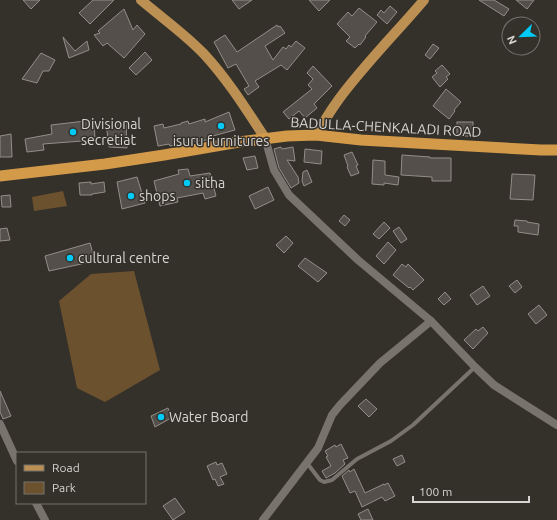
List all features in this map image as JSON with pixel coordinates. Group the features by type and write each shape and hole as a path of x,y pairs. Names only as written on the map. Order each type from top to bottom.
{"highway":[{"name":"BADULLA-CHENKALADI ROAD","path":"0,176 105,164 265,138 316,135 361,140 557,150"}],"main road":[{"path":"141,0 189,39 215,66 265,138"},
{"path":"316,135 345,91 365,66 424,0"}],"street":[{"path":"265,138 274,170 289,195 358,260 431,321 494,385 557,425"},
{"path":"263,520 318,448 332,415 340,405 380,363 431,321"},
{"path":"0,424 16,459"},
{"path":"36,504 44,520"}],"lane":[{"path":"307,463 320,480 324,482 332,480 357,459 391,441 413,425 475,367"}],"green space":[{"path":"63,191 67,206 34,211 32,197"},
{"path":"134,271 160,370 105,402 77,388 59,301 91,274"}],"building":[{"path":"23,0 40,0 31,9"},
{"path":"93,0 114,0 90,24 79,13"},
{"path":"232,0 252,0 239,9"},
{"path":"309,0 330,0 319,11"},
{"path":"479,0 494,0 509,9 504,16"},
{"path":"516,0 534,0 527,9"},
{"path":"390,6 397,12 387,24 377,15 381,10 384,13"},
{"path":"359,8 377,22 365,36 366,37 360,45 359,44 355,48 346,41 350,37 337,24 348,12 352,16"},
{"path":"124,9 133,30 137,25 145,34 124,58 107,43 103,46 94,35 100,33 98,31"},
{"path":"277,25 278,27 280,26 285,33 265,46 273,60 283,47 286,49 289,45 291,47 296,41 305,48 287,70 281,65 255,81 259,87 248,95 244,89 249,86 236,64 228,68 214,42 225,35 237,52"},
{"path":"63,37 75,51 87,41 89,50 69,58"},
{"path":"433,44 439,48 430,59 425,55"},
{"path":"145,52 152,60 136,75 129,68"},
{"path":"41,53 55,60 49,71 43,71 37,83 22,79"},
{"path":"442,65 450,74 446,77 448,79 440,87 432,77 437,73 435,71"},
{"path":"313,66 332,86 314,104 317,108 305,118 299,111 289,119 283,112 312,89 308,85 313,79 307,73"},
{"path":"446,89 461,102 449,119 433,106"},
{"path":"229,112 235,130 209,137 209,140 194,141 170,146 169,144 158,146 154,126 163,124 164,128 188,121 189,124 205,119 205,122"},
{"name":"Divisional secretiat","path":"94,120 95,140 43,144 44,150 27,152 25,139 52,134 51,125"},
{"path":"126,121 127,148 109,147 106,123"},
{"path":"457,122 473,122 473,136 457,136"},
{"path":"11,134 12,157 0,157 0,136"},
{"path":"281,147 282,149 293,147 295,161 287,160 298,177 299,183 291,188 279,168 274,149"},
{"path":"305,149 322,151 321,164 304,162"},
{"path":"352,152 358,165 356,166 359,173 351,176 344,155"},
{"path":"402,155 430,158 451,158 451,181 432,181 432,177 401,175"},
{"path":"255,156 258,168 247,170 243,158"},
{"path":"373,160 385,161 385,175 399,177 398,185 384,183 384,185 372,184"},
{"path":"188,169 190,176 210,173 216,196 205,199 203,193 177,198 178,202 160,206 154,181 179,174 178,170"},
{"path":"307,170 312,182 304,186 302,181 303,172"},
{"path":"512,174 535,175 533,200 510,199"},
{"name":"shops","path":"137,177 145,203 122,209 117,182"},
{"path":"91,182 91,184 104,182 105,192 92,195 80,195 79,183"},
{"path":"268,187 274,200 255,209 249,196"},
{"path":"10,195 11,207 2,207 1,196"},
{"path":"344,215 350,220 345,226 339,221"},
{"path":"515,220 539,224 538,235 518,232 518,226 514,226"},
{"path":"384,222 390,228 379,239 373,234"},
{"path":"399,227 407,239 401,243 393,231"},
{"path":"7,228 10,240 0,241 0,229"},
{"path":"286,236 293,243 284,253 276,245"},
{"path":"388,242 396,250 384,264 376,256"},
{"name":"cultural centre","path":"90,243 95,261 49,271 45,256"},
{"path":"305,258 327,273 318,282 298,266"},
{"path":"402,264 406,267 408,264 424,280 413,290 393,275"},
{"path":"517,280 522,287 515,293 509,286"},
{"path":"483,286 490,296 477,305 470,295"},
{"path":"445,292 451,299 444,305 438,299"},
{"path":"539,305 547,315 536,324 528,314"},
{"path":"483,327 488,333 473,349 464,340 476,329 478,331"},
{"path":"0,391 11,416 3,419 0,412"},
{"path":"366,399 377,409 369,417 358,406"},
{"name":"Water Board","path":"168,408 171,418 155,427 151,416"},
{"path":"341,444 348,458 343,460 345,464 335,473 326,478 322,471 331,466 326,457 328,456 325,451 335,445 336,447"},
{"path":"402,455 405,462 397,466 393,459"},
{"path":"216,462 217,465 222,463 227,474 220,477 224,484 218,486 215,479 213,480 207,466"},
{"path":"354,469 365,493 388,483 395,496 385,501 382,497 362,507 355,491 350,493 342,476 349,470 350,472"},
{"path":"175,498 185,512 173,520 163,506"},
{"path":"368,509 373,520 361,520 358,514"}],"place":[{"name":"isuru furnitures","path":"221,126"},
{"name":"Divisional secretiat","path":"73,132"},
{"name":"sitha","path":"187,183"},
{"name":"shops","path":"131,196"},
{"name":"cultural centre","path":"70,258"},
{"name":"Water Board","path":"161,417"}]}
